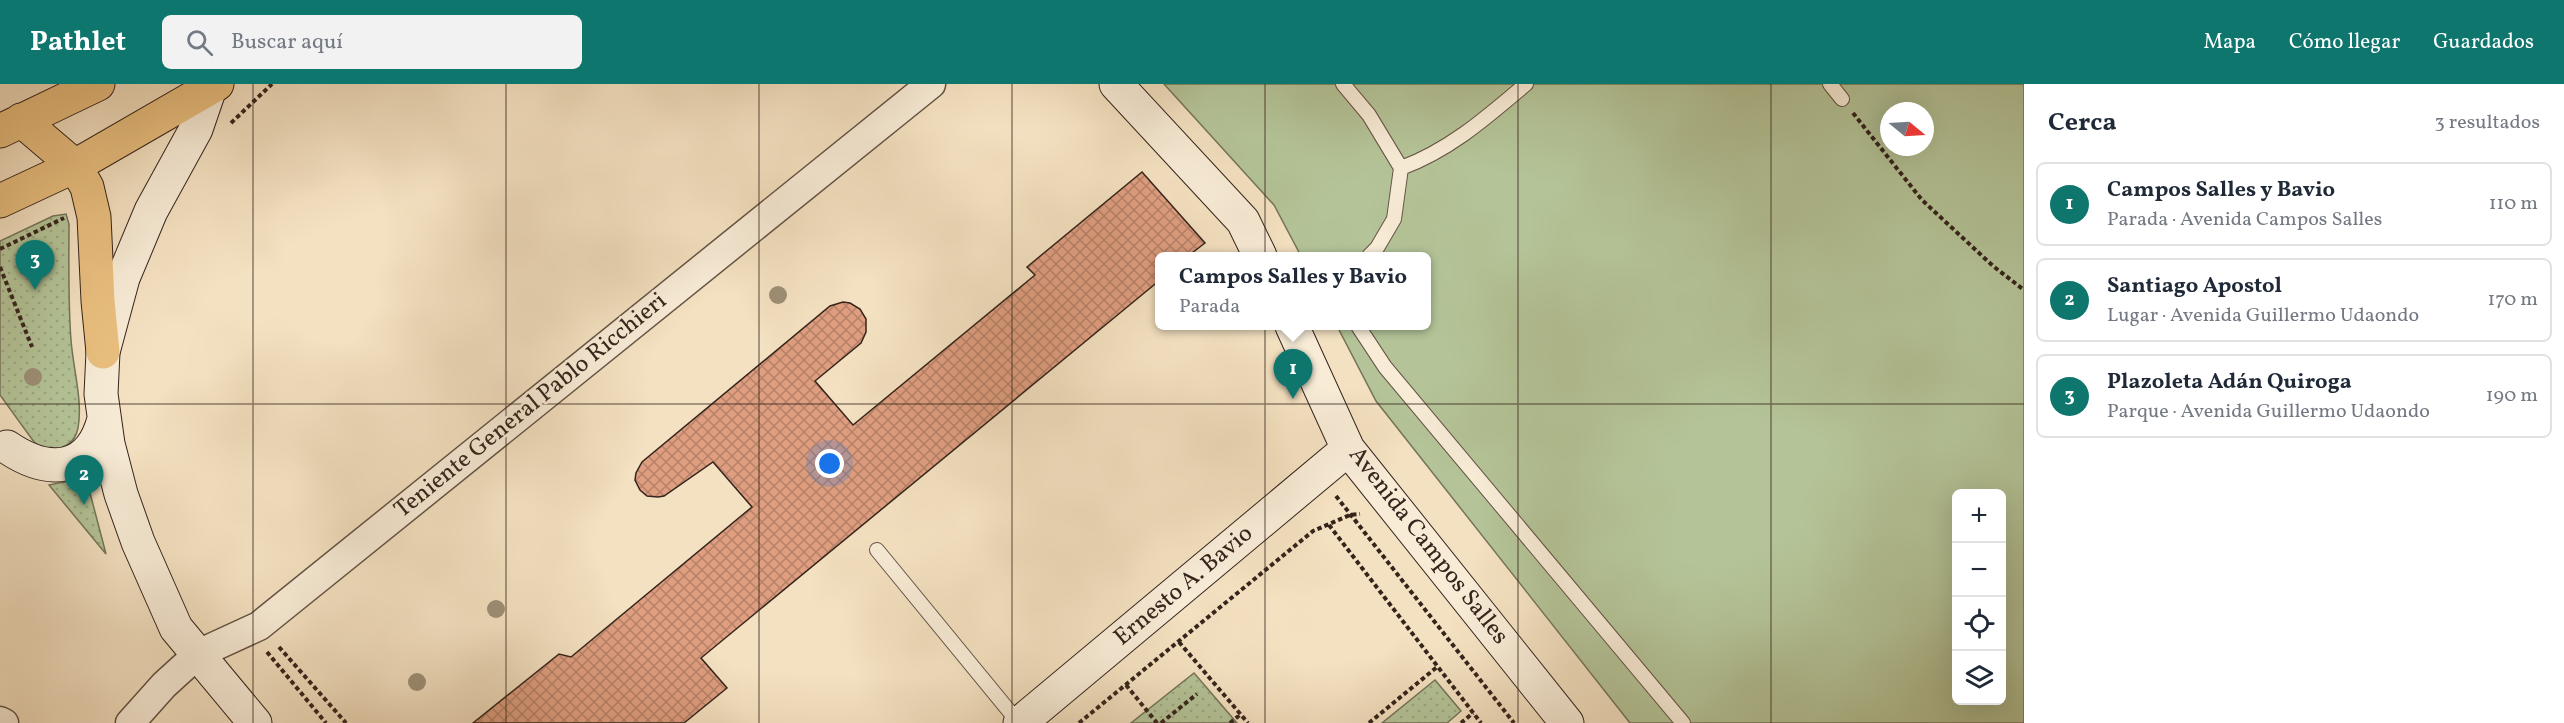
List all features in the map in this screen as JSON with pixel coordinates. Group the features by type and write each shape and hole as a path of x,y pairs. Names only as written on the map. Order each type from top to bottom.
{"main road":[{"path":"11,126 98,84"},
{"path":"1116,84 1243,220 1258,252"},
{"path":"0,201 75,166 212,85"},
{"path":"103,352 112,313 136,244 151,211 196,129 212,85"},
{"path":"11,126 75,166 87,187 93,204 103,352 101,380 104,419 121,494 138,542 176,628 255,723"},
{"name":"Avenida Campos Salles","path":"1294,330 1348,449 1388,496 1567,723"},
{"path":"7,447 34,463 49,466 65,464 83,455 92,446 104,419"},
{"name":"Ernesto A. Bavio","path":"1019,723 1348,449"}],"street":[{"name":"Teniente General Pablo Ricchieri","path":"130,723 164,685 198,654 254,629 931,84"}],"lane":[{"path":"1343,84 1369,115 1401,168 1394,219 1373,252"},
{"path":"1401,168 1424,160 1465,135 1526,84"},
{"path":"1830,84 1842,99"},
{"path":"1361,330 1385,367 1683,723"},
{"path":"877,550 1019,723"}],"path":[{"path":"1842,99 1922,200 2024,290"},
{"path":"0,249 66,217"},
{"path":"0,267 32,347"},
{"path":"1320,474 1514,723"},
{"path":"1078,723 1313,531 1350,515 1365,514 1388,496"},
{"path":"1329,525 1481,723"},
{"path":"254,629 326,723"},
{"path":"254,629 346,723"},
{"path":"1179,642 1248,723"},
{"path":"1369,723 1437,667"},
{"path":"1126,685 1157,723"},
{"path":"1161,723 1197,694"},
{"path":"1461,723 1473,713"},
{"path":"1230,723 1240,714"}],"green space":[{"path":"1164,84 2024,84 2024,723 1630,723 1376,401 1339,330 1431,330 1431,252 1299,252 1274,205"},
{"path":"66,214 69,224 70,326 79,396 79,418 76,434 71,442 47,451 34,442 0,395 0,241 53,216"},
{"path":"84,470 106,554 49,485 69,481"},
{"path":"1194,673 1237,723 1131,723"},
{"path":"1435,680 1461,711 1447,723 1382,723"}],"building":[{"path":"1142,172 1205,243 1193,252 1155,252 1155,284 701,658 727,688 684,723 473,723 559,654 571,657 752,507 713,462 664,496 658,497 647,496 640,490 635,480 636,473 642,462 830,306 843,302 850,303 860,309 866,319 866,332 861,343 815,381 853,425 1035,275 1027,267"}],"place":[{"name":"Plazoleta Adán Quiroga","path":"35,290"},
{"name":"Campos Salles y Bavio","path":"1293,399"},
{"name":"Santiago Apostol","path":"84,505"}]}
